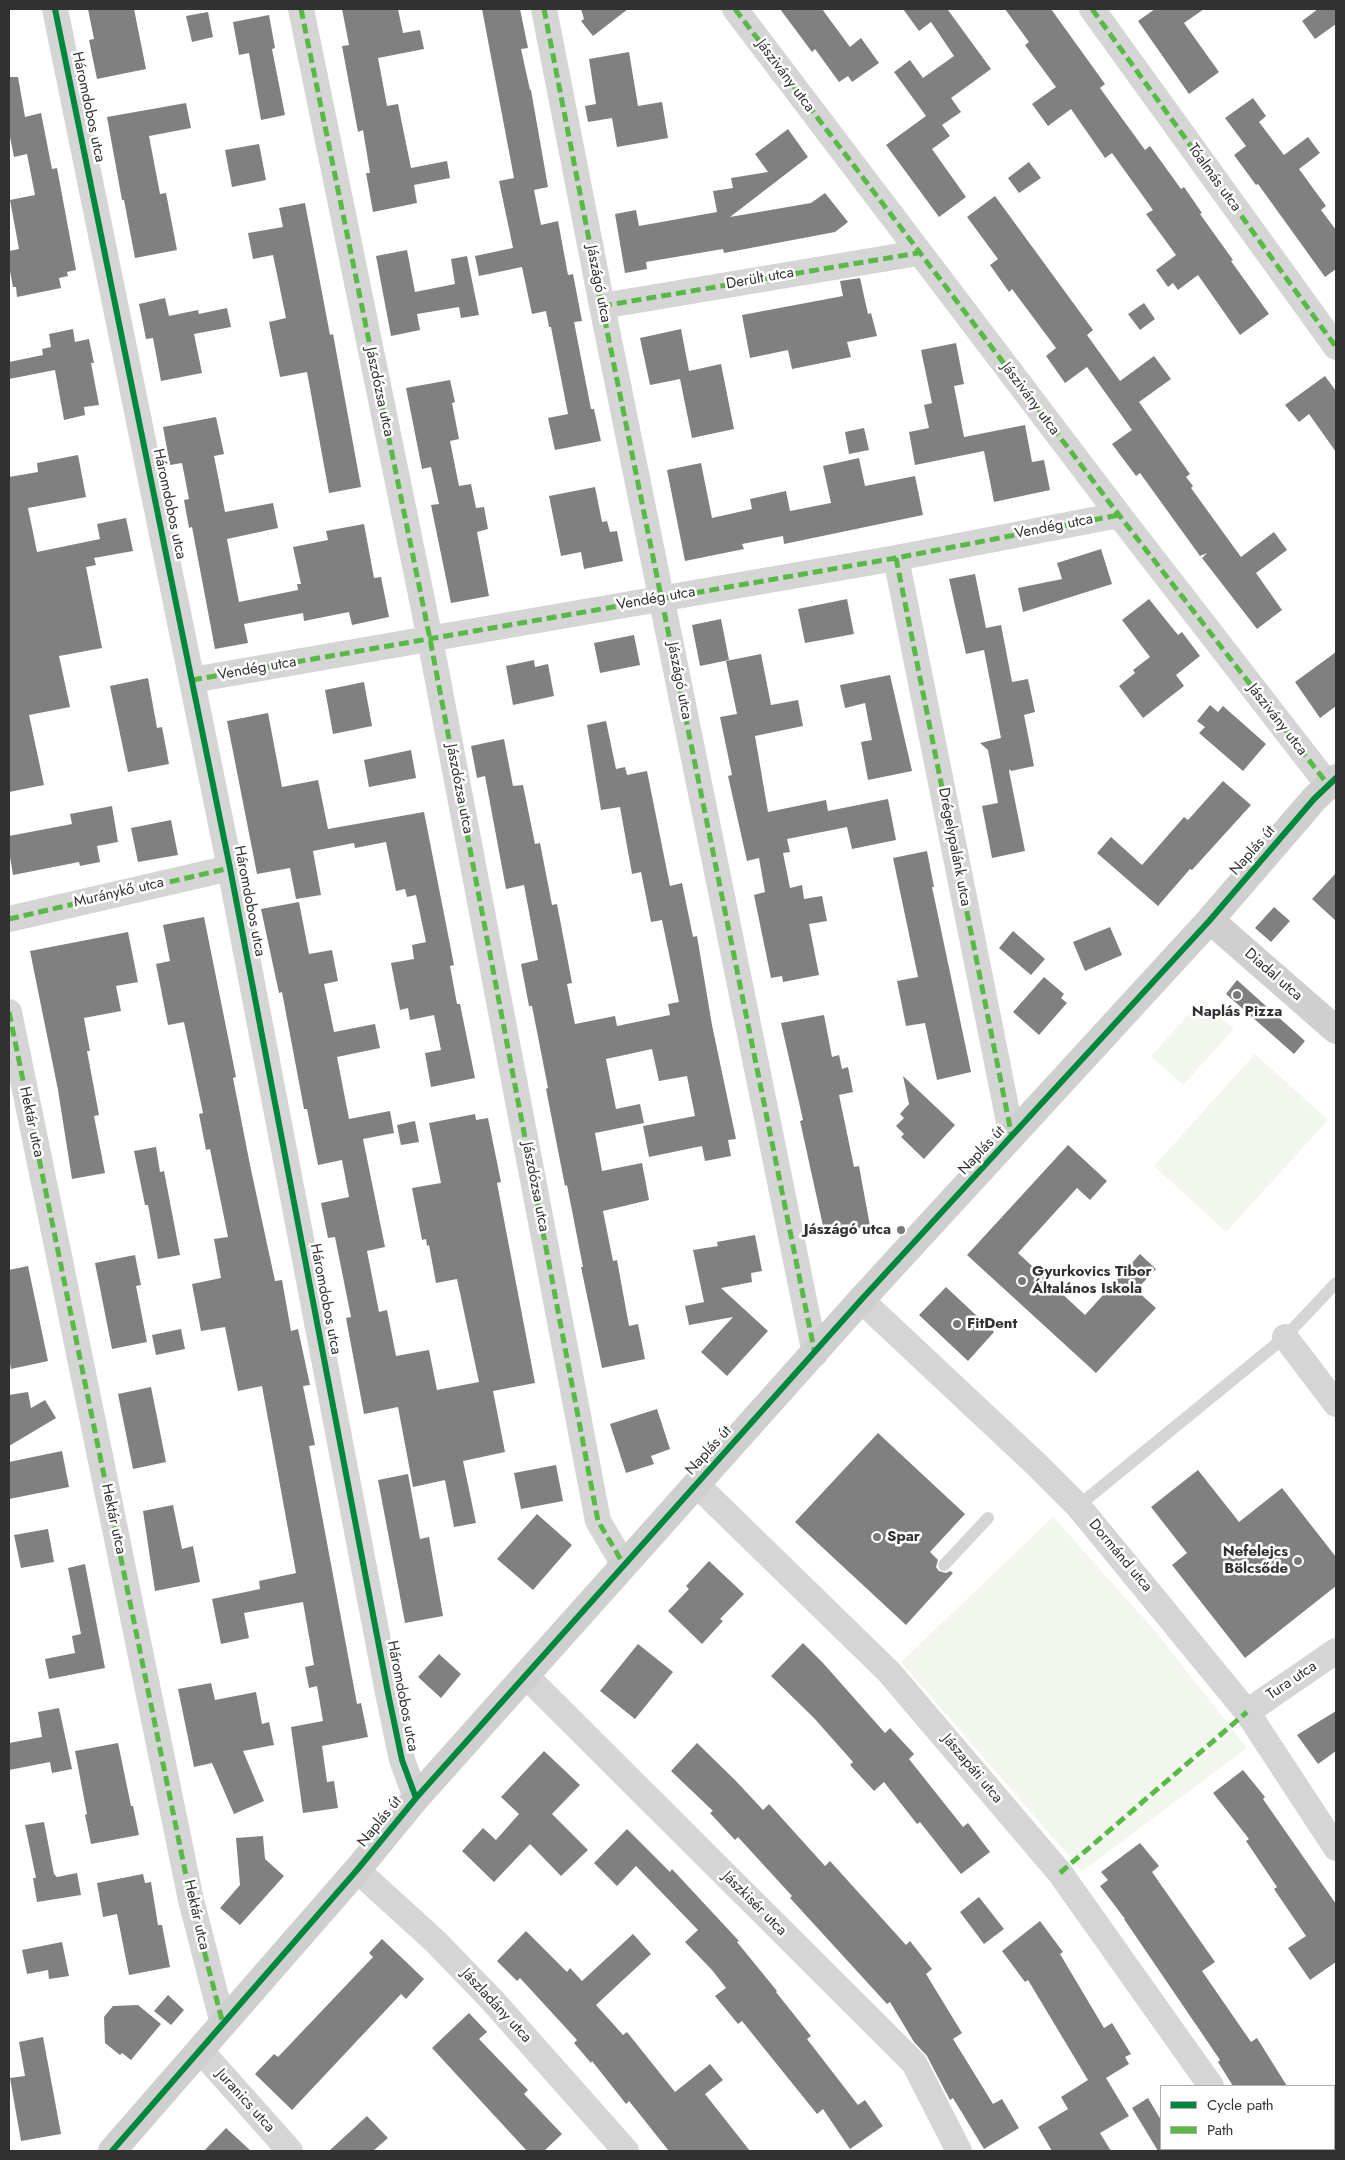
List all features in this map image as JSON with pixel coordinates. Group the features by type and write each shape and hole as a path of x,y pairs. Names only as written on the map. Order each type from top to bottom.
{"street":[{"name":"Háromdobos utca","path":"56,9 230,868 388,1694 402,1760 416,1798"},
{"name":"Jászdózsa utca","path":"301,9 430,639 598,1521 624,1565"},
{"name":"Jászágó utca","path":"544,9 602,306 815,1354"},
{"name":"Jászivány utca","path":"735,9 1118,515 1332,782"},
{"name":"Tóalmás utca","path":"1092,9 1336,347"},
{"name":"Derült utca","path":"602,306 918,253"},
{"name":"Vendég utca","path":"192,680 896,558 1118,515"},
{"name":"Drégelypalánk utca","path":"896,558 1012,1137"},
{"name":"Naplás út","path":"112,2151 357,1870 416,1798 525,1675 815,1354 861,1300 1210,920 1314,799 1332,782"},
{"name":"Muránykő utca","path":"9,918 230,868"},
{"name":"Diadal utca","path":"1210,920 1336,1030"},
{"name":"Hektár utca","path":"9,1012 191,1900 223,2024"},
{"name":"Dormánd utca","path":"861,1300 1037,1465 1078,1506 1167,1612 1247,1712 1336,1848"},
{"path":"1286,1337 1336,1404"},
{"name":"Jászapáti utca","path":"696,1484 889,1672 1060,1873 1210,2085"},
{"name":"Tura utca","path":"1247,1712 1336,1651"},
{"name":"Jászkisér utca","path":"525,1675 914,2063 960,2151"},
{"name":"Jászladány utca","path":"357,1870 436,1942 492,2000 626,2151"},
{"name":"Juranics utca","path":"200,2050 290,2151"}],"lane":[{"path":"1078,1506 1286,1337 1336,1283"},
{"path":"944,1565 988,1518"}],"shaded area":[{"path":"1202,1000 1234,1029 1183,1085 1151,1056"},
{"path":"1255,1054 1328,1120 1226,1232 1154,1166"},
{"path":"1053,1517 1156,1632 1247,1748 1082,1871 901,1662"}],"building":[{"path":"88,9 134,9 146,69 97,79 89,40 94,39"},
{"path":"342,9 398,9 403,33 420,30 424,49 378,58 387,106 398,104 411,168 447,161 450,178 414,185 417,203 373,212 366,173 370,173 363,130 358,132 342,46 349,45"},
{"path":"482,9 520,9 528,48 521,49 531,90 548,187 534,190 541,225 558,221 568,275 573,274 582,321 574,322 591,409 594,409 601,441 555,450 548,418 568,414 551,327 549,327 546,311 532,314 522,267 479,276 475,256 513,248 499,181 514,178"},
{"path":"581,9 628,9 593,36 581,21 584,19"},
{"path":"780,9 822,9 850,47 861,38 879,63 852,82 848,76 839,82 815,49 812,52"},
{"path":"903,9 949,9 991,69 951,98 961,112 942,125 950,136 932,149 966,197 939,217 886,145 926,116 894,72 910,60 923,78 954,56 931,22 919,31"},
{"path":"1005,9 1051,9 1105,84 1100,88 1145,150 1150,146 1181,189 1184,187 1202,213 1200,214 1233,260 1231,261 1269,314 1240,335 1198,275 1178,290 1173,283 1168,287 1156,270 1176,255 1146,214 1153,210 1112,153 1105,158 1071,109 1048,126 1032,104 1056,87 1025,45 1029,42"},
{"path":"1155,9 1204,9 1184,23 1219,72 1189,94 1138,21"},
{"path":"1318,9 1336,9 1336,24 1315,39 1302,21"},
{"path":"208,12 213,37 192,42 186,16"},
{"path":"269,15 275,48 272,49 285,115 261,120 249,53 239,55 233,22"},
{"path":"629,52 638,106 662,102 668,138 617,147 612,118 588,122 585,106 596,104 589,59"},
{"path":"9,77 18,77 25,117 41,113 52,169 57,168 76,270 67,272 68,276 59,278 61,288 17,297 16,287 13,287 9,266 9,251 19,249 10,200 35,195 27,154 14,157 9,132"},
{"path":"1253,98 1266,116 1259,122 1284,155 1308,137 1320,153 1299,169 1326,206 1321,210 1336,230 1336,269 1325,277 1258,184 1256,185 1234,155 1246,146 1225,118"},
{"path":"186,103 191,128 149,136 160,194 166,193 177,250 135,258 107,117"},
{"path":"788,129 808,157 730,217 811,203 825,193 848,222 835,232 724,253 723,249 646,262 647,269 625,273 615,214 636,210 639,226 717,212 713,191 733,188 731,178 768,172 755,154"},
{"path":"259,144 266,180 232,187 225,150"},
{"path":"1029,162 1041,178 1019,193 1008,178"},
{"path":"995,196 1093,330 1087,335 1120,381 1154,356 1171,379 1139,402 1190,474 1186,477 1193,486 1191,488 1241,557 1274,532 1287,550 1256,573 1282,610 1257,629 1202,558 1207,553 1200,556 1140,473 1136,476 1112,444 1132,430 1087,367 1065,383 1046,356 1056,348 1012,289 1009,292 990,265 998,259 967,217"},
{"path":"305,203 330,335 333,334 361,487 329,493 307,372 280,377 269,322 286,318 273,255 253,259 248,233 283,227 279,208"},
{"path":"407,250 415,292 455,284 451,259 467,256 479,315 461,318 459,307 417,314 420,330 391,336 376,256"},
{"path":"860,278 868,314 871,313 877,336 847,342 851,357 792,369 788,350 750,358 742,315 843,296 840,281"},
{"path":"165,298 169,316 198,310 199,314 227,308 231,327 194,334 202,373 161,381 153,338 146,339 139,304"},
{"path":"1144,303 1155,319 1140,330 1128,314"},
{"path":"73,329 75,342 89,339 94,363 91,363 99,405 84,407 85,415 64,420 55,370 9,379 9,362 43,355 42,349 51,347 49,334"},
{"path":"681,329 689,371 721,364 734,429 692,438 680,379 650,385 640,338"},
{"path":"956,343 964,384 954,386 964,437 1025,425 1032,462 1044,460 1050,490 994,502 984,451 915,465 909,432 929,428 924,405 932,403 921,350"},
{"path":"1325,376 1336,391 1336,452 1309,414 1299,422 1285,405"},
{"path":"450,380 455,402 452,403 459,439 450,441 459,486 471,484 476,508 484,507 488,529 477,532 489,596 451,603 431,505 439,504 431,467 422,469 406,388"},
{"path":"216,417 224,454 214,456 225,512 273,503 278,528 227,539 239,602 298,590 297,584 301,584 293,547 328,540 326,531 364,524 374,578 381,577 389,617 352,625 349,612 304,621 303,613 244,624 248,643 215,649 192,527 189,528 184,500 189,499 182,463 170,465 163,427"},
{"path":"864,428 869,450 849,454 845,432"},
{"path":"78,455 86,497 28,508 37,552 100,539 97,524 126,518 133,551 94,558 96,565 86,567 102,648 59,656 70,707 29,715 44,785 9,792 9,477 38,472 37,463"},
{"path":"859,458 865,486 915,476 923,515 784,544 783,536 742,544 744,549 685,561 667,470 701,463 712,518 752,509 750,499 786,491 790,511 831,503 823,466"},
{"path":"595,487 602,522 607,521 610,532 617,531 623,561 584,569 581,552 561,556 549,496"},
{"path":"1101,549 1112,584 1023,612 1018,588 1062,579 1057,563"},
{"path":"975,574 986,628 1001,625 1012,682 1028,679 1035,712 1024,715 1034,766 1011,771 1010,769 1009,771 1025,851 992,858 982,806 998,803 988,750 980,743 1001,738 984,650 966,654 949,579"},
{"path":"847,599 854,634 805,643 798,609"},
{"path":"1149,599 1178,635 1182,632 1200,656 1176,675 1184,686 1143,718 1119,686 1135,673 1133,670 1150,657 1122,620"},
{"path":"721,619 729,660 700,666 692,625"},
{"path":"634,635 640,665 600,673 594,643"},
{"path":"1336,652 1336,706 1320,718 1295,682"},
{"path":"761,654 771,705 798,700 803,726 755,736 768,812 826,800 828,811 888,799 896,840 852,849 847,827 787,839 790,852 783,853 790,888 802,885 804,899 822,896 827,921 809,924 819,975 783,982 782,976 771,978 754,895 765,892 759,858 747,861 728,776 732,775 720,717 737,714 726,661"},
{"path":"534,660 535,667 548,664 554,696 513,705 506,666"},
{"path":"890,675 912,771 868,780 861,742 872,740 865,703 845,708 840,685"},
{"path":"148,678 157,728 162,727 169,764 128,772 110,686"},
{"path":"364,682 372,726 333,734 325,690"},
{"path":"1210,705 1218,712 1223,706 1266,744 1243,771 1199,733 1205,727 1197,721"},
{"path":"268,713 282,787 318,780 328,829 424,812 454,965 450,966 457,1004 460,1004 475,1078 431,1087 425,1053 441,1050 434,1015 410,1020 408,1008 400,1010 391,963 414,959 412,945 426,942 416,895 407,897 405,889 396,891 386,842 355,848 354,843 313,851 321,895 296,899 290,868 257,874 227,721"},
{"path":"606,721 616,769 625,767 627,775 647,771 670,886 682,883 693,937 697,936 712,1025 736,1139 728,1140 731,1156 705,1161 702,1146 649,1157 643,1126 695,1116 687,1076 659,1081 652,1049 606,1059 616,1109 640,1104 644,1123 595,1133 602,1171 642,1163 649,1200 603,1211 613,1261 617,1260 629,1326 638,1324 645,1359 602,1368 581,1267 583,1267 567,1185 565,1186 546,1089 548,1088 532,1006 529,1006 521,964 538,960 524,885 506,889 485,776 477,778 471,746 504,739 513,786 523,785 535,844 540,843 552,905 557,904 572,983 567,984 575,1024 615,1016 617,1026 670,1015 668,1004 679,1002 662,920 651,922 641,872 632,874 620,807 601,810 587,725"},
{"path":"411,750 416,778 369,787 364,760"},
{"path":"1223,781 1251,805 1192,870 1190,869 1158,906 1097,853 1111,837 1142,865 1184,817 1188,820"},
{"path":"112,806 118,842 97,846 100,862 80,866 79,862 13,875 9,851 9,836 72,824 70,814"},
{"path":"171,820 178,855 138,862 131,828"},
{"path":"927,851 934,887 932,887 971,1072 937,1080 925,1023 906,1026 897,981 918,977 893,858"},
{"path":"1336,873 1336,921 1312,899"},
{"path":"299,902 309,954 332,950 338,981 324,984 334,1032 375,1024 380,1048 337,1057 349,1119 390,1111 394,1133 363,1139 385,1247 367,1251 379,1312 387,1310 396,1356 429,1350 437,1390 479,1382 457,1279 436,1283 429,1245 427,1246 426,1239 422,1240 412,1188 441,1183 429,1123 475,1114 476,1120 488,1118 501,1182 497,1183 535,1383 493,1391 505,1452 463,1461 476,1523 454,1527 445,1480 413,1487 398,1407 364,1414 346,1318 351,1317 335,1237 328,1238 321,1203 349,1197 342,1160 318,1165 307,1109 304,1109 282,992 279,993 261,909"},
{"path":"1274,907 1290,921 1271,942 1255,928"},
{"path":"204,917 236,1077 233,1078 275,1281 282,1280 291,1331 298,1329 310,1385 303,1386 315,1445 309,1446 357,1704 361,1703 368,1737 322,1746 327,1782 334,1781 338,1808 303,1813 291,1727 323,1721 317,1686 309,1688 305,1667 314,1665 303,1602 244,1613 249,1638 221,1644 212,1599 260,1589 259,1581 296,1573 262,1386 238,1391 225,1327 201,1331 192,1284 221,1278 214,1239 228,1237 210,1149 206,1150 199,1114 203,1113 184,1022 168,1025 156,964 170,961 163,925"},
{"path":"1110,927 1122,955 1085,971 1073,942"},
{"path":"1013,931 1045,959 1031,975 999,948"},
{"path":"128,932 138,982 116,986 121,1011 84,1018 90,1051 87,1051 99,1115 94,1116 105,1173 72,1179 58,1090 30,951"},
{"path":"1044,977 1064,994 1061,998 1067,1003 1039,1035 1013,1012"},
{"path":"1237,980 1305,1041 1294,1054 1226,994"},
{"path":"824,1015 832,1057 839,1055 842,1069 848,1067 853,1092 839,1095 854,1167 859,1166 870,1226 825,1235 800,1121 803,1120 781,1023"},
{"path":"903,1076 955,1125 924,1159 901,1137 904,1134 896,1126 904,1118 900,1114 909,1104"},
{"path":"415,1121 419,1142 401,1145 397,1125"},
{"name":"Gyurkovics Tibor Általános Iskola","path":"1068,1145 1107,1181 1090,1200 1077,1188 1018,1253 1085,1315 1140,1254 1156,1269 1136,1290 1156,1308 1096,1373 967,1255"},
{"path":"156,1147 160,1172 164,1171 180,1255 158,1259 148,1205 145,1205 134,1151"},
{"path":"755,1235 762,1271 751,1273 752,1282 721,1288 768,1331 727,1376 701,1352 733,1317 689,1325 685,1306 704,1302 693,1250 718,1246 717,1242"},
{"path":"135,1255 141,1285 136,1286 147,1342 112,1349 95,1263"},
{"path":"28,1266 48,1361 11,1369 9,1359 9,1270"},
{"name":"FitDent","path":"946,1287 994,1332 968,1361 919,1315"},
{"path":"181,1329 185,1349 156,1355 152,1335"},
{"path":"151,1387 166,1462 133,1469 118,1394"},
{"path":"28,1392 31,1408 45,1400 56,1418 9,1446 9,1395"},
{"path":"657,1409 670,1449 651,1456 654,1464 626,1473 610,1424"},
{"name":"Spar","path":"878,1433 965,1514 930,1552 938,1560 936,1567 939,1571 946,1573 950,1571 953,1573 906,1625 795,1522"},
{"path":"62,1451 69,1487 9,1499 9,1462"},
{"path":"556,1465 563,1501 521,1509 514,1473"},
{"name":"Nefelejcs Bölcsőde","path":"1198,1470 1239,1522 1282,1488 1336,1557 1336,1586 1245,1658 1172,1565 1187,1553 1151,1507"},
{"path":"408,1474 420,1539 429,1537 443,1616 405,1623 378,1480"},
{"path":"173,1505 182,1549 193,1546 200,1582 155,1591 143,1511"},
{"path":"537,1514 572,1545 533,1590 497,1559"},
{"path":"48,1529 54,1562 21,1568 14,1535"},
{"path":"709,1561 744,1594 720,1619 723,1621 702,1644 668,1611 689,1589 686,1586"},
{"path":"85,1564 105,1668 49,1679 45,1659 75,1653 72,1636 81,1634 68,1568"},
{"path":"803,1643 885,1733 890,1728 914,1754 909,1759 963,1827 968,1823 990,1852 961,1874 920,1822 917,1824 884,1782 874,1791 850,1765 853,1762 814,1718 771,1676"},
{"path":"638,1644 673,1672 635,1719 600,1691"},
{"path":"439,1654 461,1674 441,1698 418,1677"},
{"path":"211,1683 215,1700 256,1692 262,1724 269,1722 274,1745 243,1751 264,1801 234,1814 212,1763 194,1767 178,1689"},
{"path":"59,1708 72,1769 52,1773 50,1762 9,1770 9,1743 42,1737 38,1712"},
{"path":"1336,1711 1336,1751 1318,1764 1297,1735"},
{"path":"118,1743 139,1835 91,1844 75,1751"},
{"path":"697,1743 763,1810 769,1804 825,1866 830,1861 906,1945 910,1941 932,1969 926,1974 962,2033 953,2039 993,2104 1002,2099 1019,2128 984,2149 953,2098 950,2100 927,2056 914,2042 890,2002 887,2004 790,1898 792,1896 738,1837 735,1840 710,1813 713,1811 671,1771"},
{"path":"544,1751 580,1785 552,1814 588,1850 561,1876 530,1844 494,1882 462,1851 483,1828 496,1840 519,1814 501,1797"},
{"path":"1243,1770 1265,1797 1263,1799 1336,1904 1336,1962 1310,1980 1288,1948 1306,1936 1274,1889 1277,1887 1246,1841 1249,1839 1213,1793"},
{"path":"44,1822 54,1874 57,1877 77,1873 81,1895 37,1902 33,1878 36,1878 25,1825"},
{"path":"627,1829 670,1872 672,1869 739,1941 737,1942 811,2036 807,2039 858,2105 865,2100 883,2126 850,2149 823,2109 817,2114 742,2021 738,2024 715,1996 726,1988 712,1970 685,1942 698,1930 636,1866 617,1886 594,1863"},
{"path":"263,1836 265,1859 284,1876 240,1925 220,1908 240,1885 236,1838"},
{"path":"1140,1843 1159,1866 1152,1872 1215,1962 1202,1971 1251,2042 1257,2038 1286,2085 1232,2085 1218,2062 1220,2060 1125,1919 1100,1886 1108,1880 1101,1872"},
{"path":"143,1874 145,1883 151,1882 158,1925 162,1925 170,1967 129,1975 117,1914 103,1917 97,1883"},
{"path":"979,1897 1004,1929 984,1944 960,1912"},
{"path":"1040,1921 1063,1952 1060,1954 1104,2028 1112,2023 1131,2054 1125,2057 1129,2064 1106,2078 1129,2116 1100,2133 1111,2151 1052,2151 1038,2127 1068,2109 1061,2097 1088,2080 1028,1980 1025,1982 1002,1951"},
{"path":"526,1931 567,1972 570,1968 582,1981 633,1934 651,1954 596,2005 623,2035 627,2032 675,2092 710,2064 723,2080 705,2094 750,2151 669,2151 629,2101 626,2104 592,2061 591,2063 574,2043 577,2040 520,1978 517,1981 497,1961"},
{"path":"382,1939 424,1979 406,1999 401,1994 292,2110 255,2074 274,2054 278,2057 373,1957 369,1953"},
{"path":"62,1942 69,1976 49,1979 48,1970 27,1974 22,1950"},
{"path":"168,1995 184,2010 171,2025 154,2011"},
{"path":"138,2005 161,2024 131,2060 122,2053 120,2055 105,2043 104,2017 113,2006"},
{"path":"469,2013 487,2032 479,2039 528,2090 524,2094 562,2134 544,2151 527,2151 432,2048"},
{"path":"43,2037 61,2134 21,2141 10,2078 25,2076 19,2042"},
{"path":"1148,2098 1160,2118 1161,2151 1158,2151 1132,2108"},
{"path":"367,2116 388,2138 373,2151 329,2151"},
{"path":"226,2128 251,2151 204,2151"}],"marked path":[{"path":"301,9 430,639 598,1521 624,1565"},
{"path":"544,9 602,306 815,1354"},
{"path":"735,9 1119,515 1329,786"},
{"path":"1092,9 1336,347"},
{"path":"602,306 918,253"},
{"path":"192,680 896,558 1119,515"},
{"path":"896,558 1012,1137"},
{"path":"9,919 230,868"},
{"path":"9,1012 191,1900 223,2024"},
{"path":"1060,1873 1247,1712"}],"cycle path":[{"path":"55,9 230,868 388,1693 402,1760 416,1798"},
{"path":"112,2151 357,1870 416,1798 861,1300 1210,920 1314,799 1336,778"}],"place":[{"name":"Naplás Pizza","path":"1237,995"},
{"name":"Jászágó utca","path":"901,1230"},
{"name":"Gyurkovics Tibor Általános Iskola","path":"1022,1281"},
{"name":"FitDent","path":"957,1324"},
{"name":"Spar","path":"877,1537"},
{"name":"Nefelejcs Bölcsőde","path":"1298,1561"}]}
